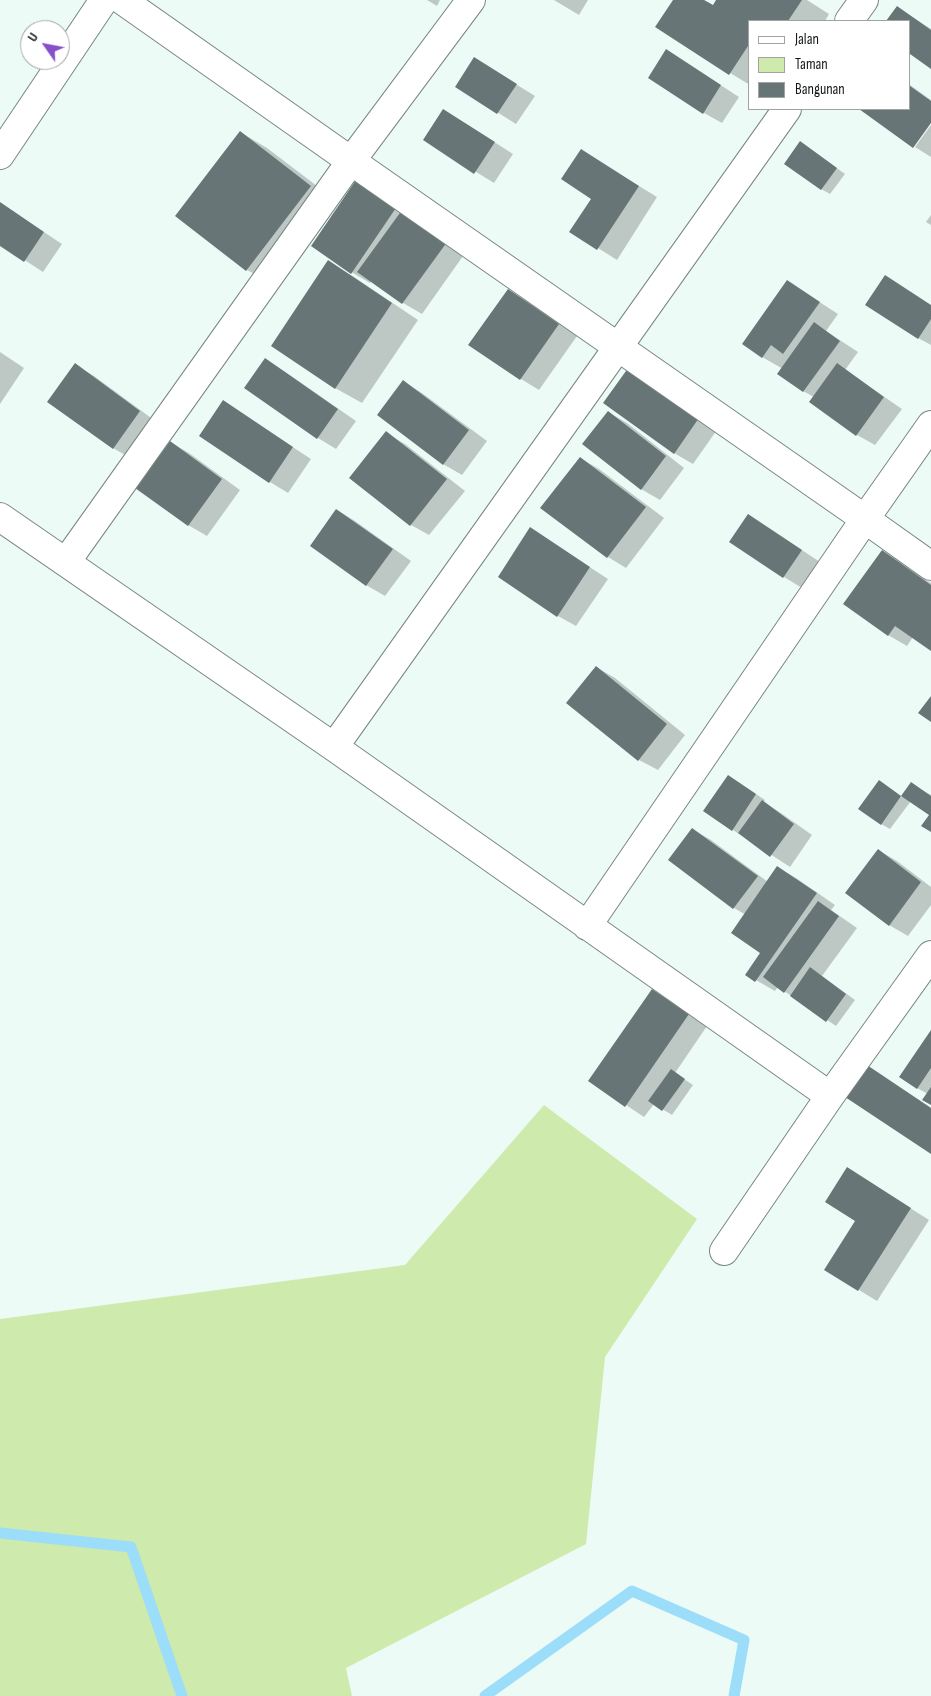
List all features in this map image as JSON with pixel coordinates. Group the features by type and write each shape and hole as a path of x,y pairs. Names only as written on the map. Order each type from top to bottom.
{"street":[{"path":"0,155 104,0"},
{"path":"122,0 931,566"},
{"path":"66,562 350,161 471,0"},
{"path":"850,20 864,0"},
{"path":"334,747 786,110"},
{"path":"587,926 865,518 931,425"},
{"path":"0,517 334,747 830,1096"},
{"path":"724,1251 830,1096 931,955"}],"green space":[{"path":"544,1105 697,1219 605,1357 586,1544 346,1668 352,1696 0,1696 0,1319 405,1265"}],"building":[{"path":"673,0 704,0 713,5 716,0 802,0 789,20 748,20 748,46 729,75 655,27"},
{"path":"897,6 931,30 931,69 911,55 911,20 887,20"},
{"path":"666,49 721,85 703,114 648,78"},
{"path":"474,57 517,84 497,114 455,87"},
{"path":"911,87 931,101 931,123 913,148 860,110 911,110"},
{"path":"443,109 495,142 474,174 423,140"},
{"path":"240,131 311,186 246,271 175,216"},
{"path":"800,141 837,168 821,190 784,164"},
{"path":"581,149 639,186 597,250 569,232 591,199 561,179"},
{"path":"358,177 398,205 351,274 311,246"},
{"path":"0,202 44,232 24,262 0,246"},
{"path":"405,206 450,238 402,304 357,272"},
{"path":"328,260 392,303 335,389 271,346"},
{"path":"885,275 931,305 931,319 918,339 865,305"},
{"path":"787,280 820,302 783,354 771,345 762,358 742,344"},
{"path":"508,289 559,324 520,380 468,345"},
{"path":"814,322 840,341 803,392 777,374"},
{"path":"265,358 338,409 317,439 244,388"},
{"path":"75,363 140,411 113,449 47,402"},
{"path":"837,363 884,397 856,436 809,402"},
{"path":"631,364 701,415 674,454 603,403"},
{"path":"403,380 469,430 443,465 377,415"},
{"path":"223,400 293,447 269,483 199,436"},
{"path":"608,411 666,456 641,490 582,444"},
{"path":"386,431 447,479 410,526 349,478"},
{"path":"170,441 222,479 188,526 135,488"},
{"path":"580,457 646,507 607,558 540,508"},
{"path":"336,509 393,549 366,586 310,546"},
{"path":"748,514 802,550 783,578 729,542"},
{"path":"530,527 590,567 557,617 498,577"},
{"path":"882,550 931,585 931,651 895,626 888,636 843,604"},
{"path":"596,666 667,724 638,761 566,703"},
{"path":"931,696 931,722 918,713"},
{"path":"728,775 756,794 732,831 703,811"},
{"path":"879,780 901,796 881,825 858,809"},
{"path":"911,782 931,796 931,832 921,826 929,815 901,796"},
{"path":"762,800 794,824 770,857 738,833"},
{"path":"692,828 758,876 733,909 668,860"},
{"path":"878,849 921,882 889,926 845,893"},
{"path":"777,866 817,893 755,982 745,975 760,953 731,933"},
{"path":"818,901 839,916 784,993 763,977"},
{"path":"810,967 846,994 826,1022 790,996"},
{"path":"652,989 689,1014 625,1107 588,1081"},
{"path":"931,1030 931,1068 917,1089 899,1077"},
{"path":"861,1061 931,1108 931,1154 839,1093"},
{"path":"671,1069 685,1079 662,1111 648,1101"},
{"path":"931,1087 931,1105 922,1100"},
{"path":"847,1167 911,1208 858,1291 824,1270 855,1221 825,1202"}],"waterway":[{"path":"0,1533 131,1547 182,1696"},
{"path":"485,1696 632,1591 744,1640 734,1696"}]}
